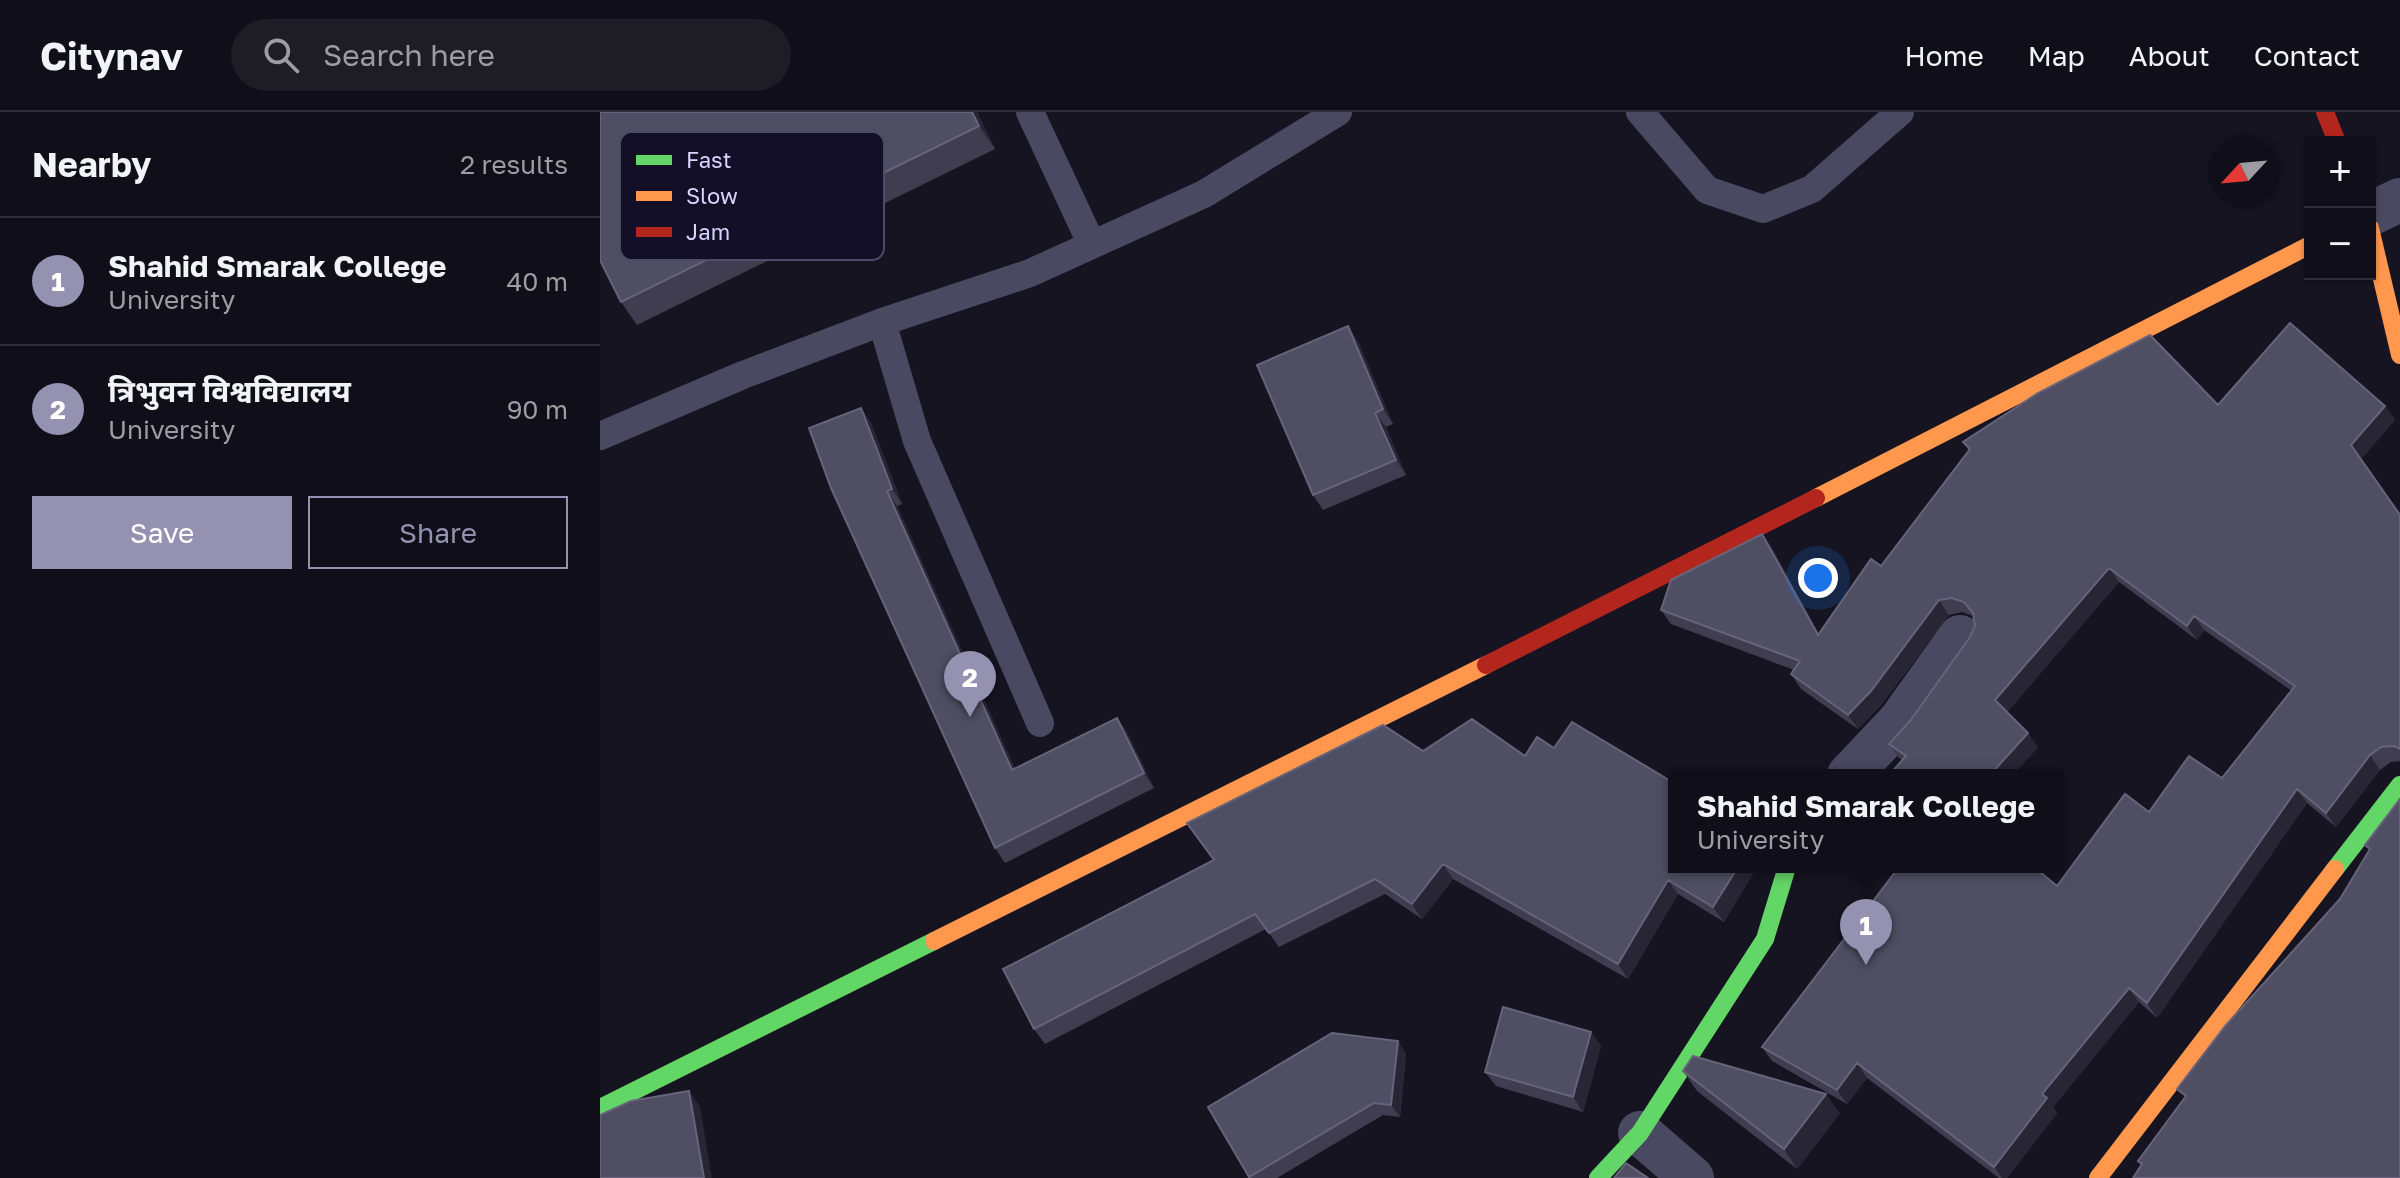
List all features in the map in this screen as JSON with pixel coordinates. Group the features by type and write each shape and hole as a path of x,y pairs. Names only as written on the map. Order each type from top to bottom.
{"street":[{"path":"2325,112 2335,136"},
{"path":"2376,211 2400,200"},
{"path":"600,1108 1587,615 2304,248"},
{"path":"2376,253 2400,355"},
{"path":"1855,769 1900,721 1960,637"},
{"path":"2098,1178 2400,785"},
{"path":"1598,1178 1640,1133 1765,939 1785,873"},
{"path":"1640,1133 1692,1178"}],"lane":[{"path":"1030,112 1092,245"},
{"path":"600,436 743,375 882,322 1030,273 1204,194 1338,112"},
{"path":"1640,112 1707,190 1763,209 1812,189 1900,112"},
{"path":"882,322 917,441 1040,723"}],"building":[{"path":"600,112 972,112 979,126 884,173 884,132 620,132 620,260 706,260 621,302 600,260"},
{"path":"2290,323 2385,406 2351,445 2400,515 2400,749 2381,747 2370,755 2326,813 2297,789 2147,1003 2129,988 2042,1094 2047,1098 1994,1167 1857,1063 1837,1090 1762,1047 1894,873 2041,873 2057,886 2125,794 2149,812 2189,756 2222,778 2295,686 2194,616 2187,626 2109,568 1995,700 2028,733 1995,769 1894,769 1906,756 1889,744 1910,721 1975,626 1973,613 1964,602 1952,598 1939,600 1871,691 1848,715 1791,674 1800,661 1661,610 1671,580 1762,534 1818,635 1871,559 1881,566 1970,449 1963,442 2038,393 2150,335 2218,405"},
{"path":"1348,326 1383,409 1375,413 1396,460 1313,495 1257,365"},
{"path":"861,408 892,489 887,491 1012,770 1117,718 1144,773 995,848 831,488 809,428"},
{"path":"1472,719 1525,756 1537,737 1554,748 1572,722 1668,779 1668,873 1734,873 1713,907 1668,880 1618,964 1443,864 1412,904 1375,879 1269,933 1255,914 1034,1029 1003,969 1214,860 1187,823 1383,725 1423,751"},
{"path":"2400,799 2400,1178 2133,1178 2142,1164 2138,1161 2186,1096 2177,1089 2226,1025 2340,899 2370,849 2365,845"},
{"path":"1503,1007 1591,1032 1573,1097 1485,1072"},
{"path":"1332,1033 1398,1041 1391,1105 1374,1103 1249,1177 1208,1107"},
{"path":"1693,1056 1826,1094 1784,1149 1683,1071"},
{"path":"689,1091 704,1178 600,1178 600,1115 631,1101"},
{"path":"1626,1163 1648,1178 1614,1178"}],"traffic: fast":[{"path":"2335,869 2400,785"},
{"path":"1598,1178 1640,1133 1765,939 1785,873"},
{"path":"600,1108 934,941"}],"traffic: slow":[{"path":"1816,498 2304,248"},
{"path":"2376,253 2400,355"},
{"path":"934,941 1486,665"},
{"path":"2098,1178 2335,869"}],"traffic: jam":[{"path":"2325,112 2335,136"},
{"path":"1486,665 1816,498"}],"place":[{"name":"त्रिभुवन विश्वविद्यालय","path":"970,717"},
{"name":"Shahid Smarak College","path":"1866,965"}]}
